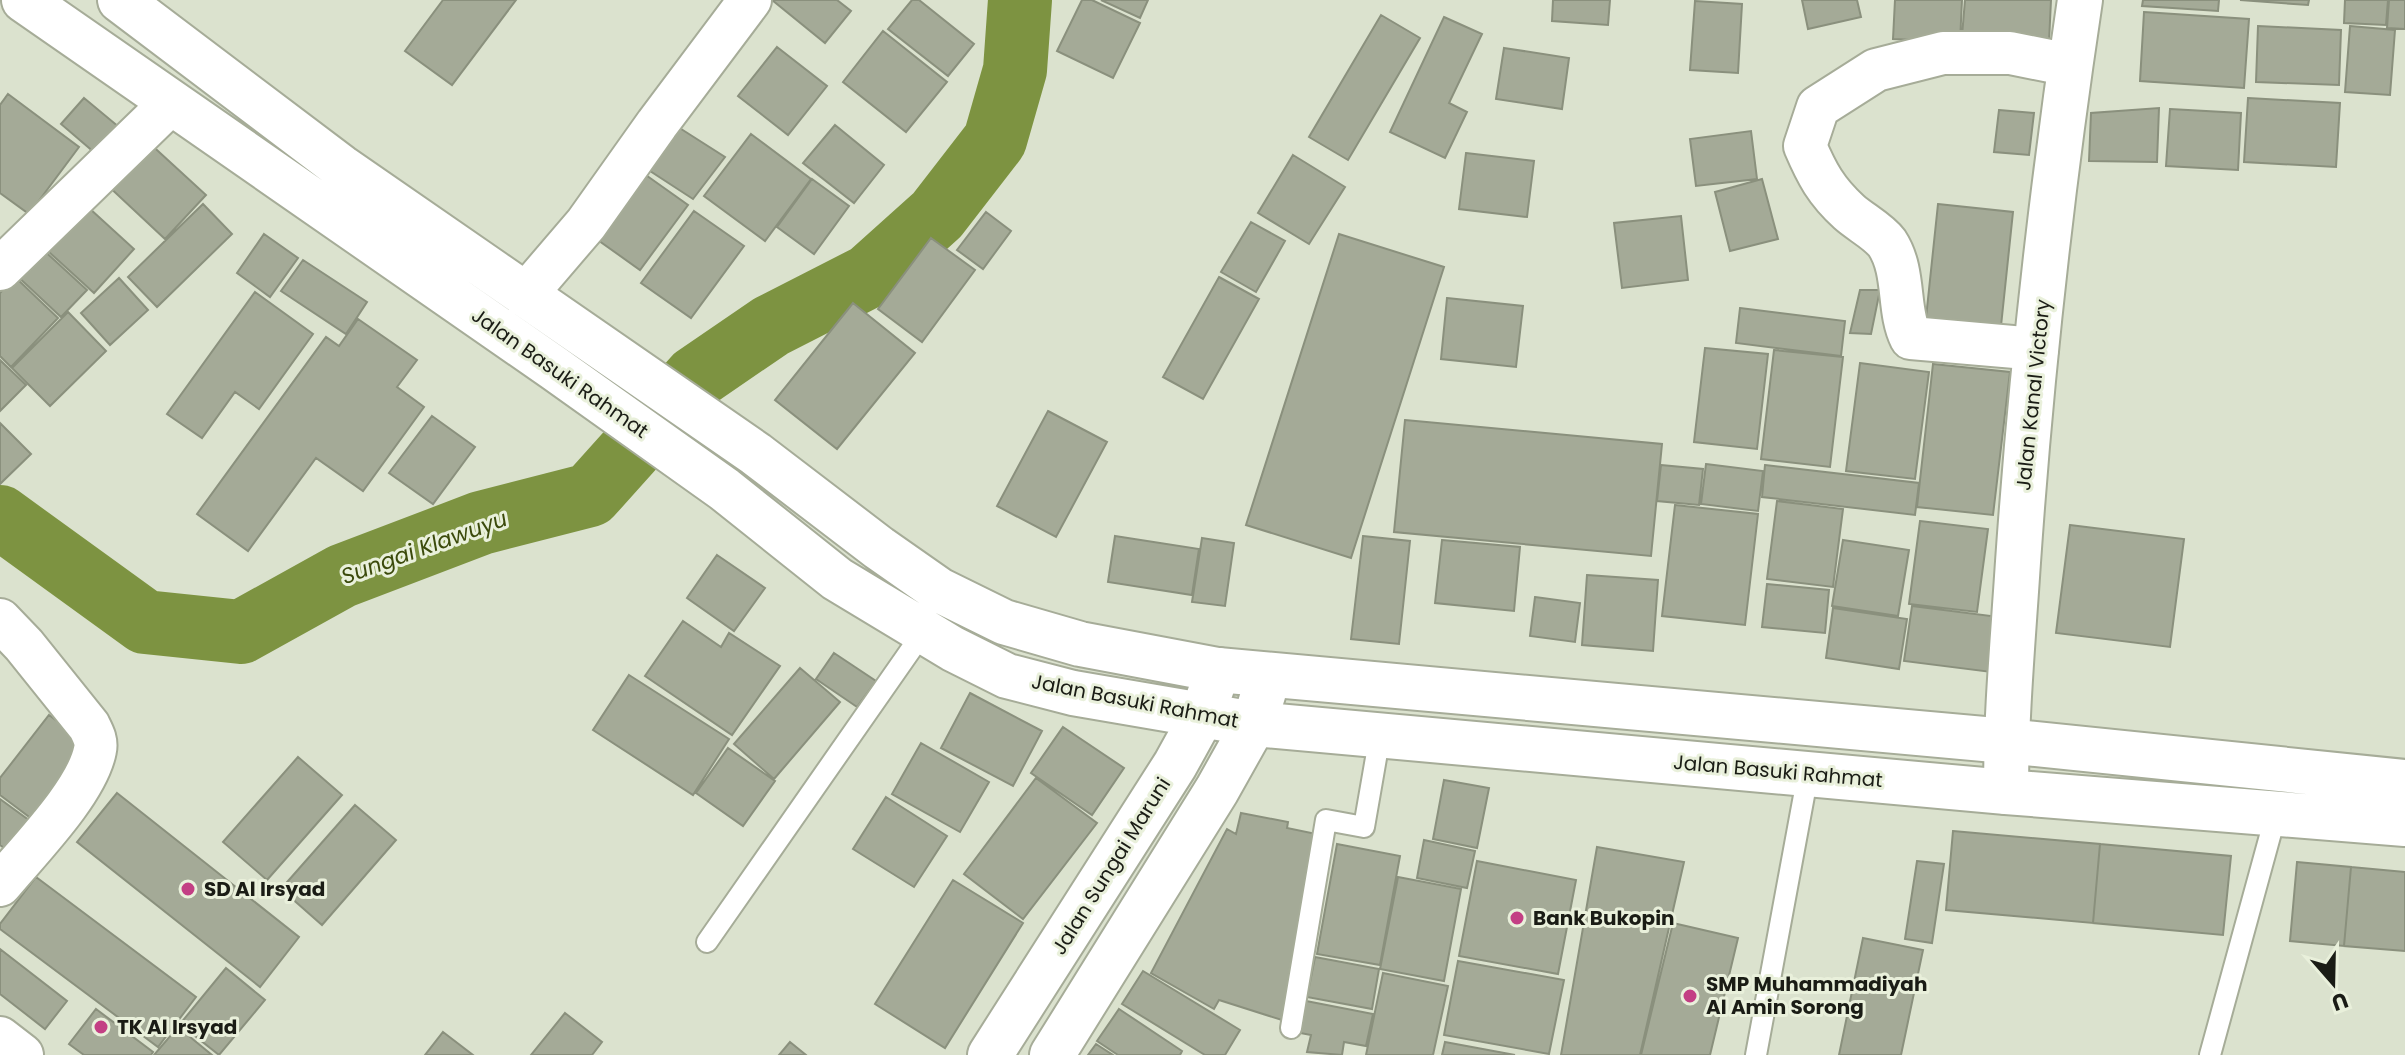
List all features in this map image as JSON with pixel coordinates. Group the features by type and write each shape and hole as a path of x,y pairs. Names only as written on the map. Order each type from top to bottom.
{"main road":[{"name":"Jalan Basuki Rahmat","path":"24,0 724,489 837,579 1007,676 1073,693 1254,724 2006,792 2405,824"},
{"path":"120,0 341,167 756,454 939,590 1004,622 1080,644 1218,670 2006,741 2405,782"},
{"name":"Jalan Kanal Victory","path":"2006,792 2006,741 2026,443 2080,0"},
{"path":"317,204 341,167"},
{"name":"Jalan Sungai Maruni","path":"990,1055 1175,765 1202,716 1218,670"},
{"path":"1052,1055 1217,790 1254,724 1269,675"}],"street":[{"path":"526,294 586,224 750,0"},
{"path":"2037,349 1911,338 1905,326 1904,297 1886,242 1848,211 1821,183 1805,146 1818,107 1876,70 1943,53 2010,53 2070,65"},
{"path":"0,269 171,103"},
{"path":"0,620 89,726 95,739 95,749 81,782 65,807 0,885"},
{"path":"0,1038 22,1055"}],"lane":[{"path":"707,942 924,631"},
{"path":"1291,1028 1326,820 1364,827 1380,735"},
{"path":"1756,1055 1808,774"},
{"path":"2210,1055 2276,814"}],"building":[{"path":"443,0 516,0 452,85 405,51"},
{"path":"772,0 837,0 851,11 825,43"},
{"path":"912,0 919,0 974,44 948,76 888,29"},
{"path":"1082,0 1092,0 1140,23 1113,78 1057,51"},
{"path":"1101,0 1148,0 1140,18"},
{"path":"1553,0 1610,0 1608,25 1552,21"},
{"path":"1802,0 1857,0 1861,17 1808,29"},
{"path":"1895,0 1962,0 1960,42 1893,39"},
{"path":"1965,0 2051,0 2049,42 1962,36"},
{"path":"2143,0 2219,0 2218,11 2142,6"},
{"path":"2240,0 2309,0 2308,5"},
{"path":"2345,0 2388,0 2386,25 2344,23"},
{"path":"2389,0 2405,0 2405,29 2387,28"},
{"path":"1695,1 1742,4 1738,73 1690,70"},
{"path":"2144,12 2249,19 2244,88 2140,81"},
{"path":"1381,15 1420,38 1348,160 1309,137"},
{"path":"1444,17 1482,34 1449,103 1467,112 1445,158 1390,132"},
{"path":"2258,26 2341,30 2339,85 2256,82"},
{"path":"2350,26 2395,30 2390,95 2345,92"},
{"path":"883,31 947,82 906,132 843,82"},
{"path":"777,47 827,86 788,135 738,96"},
{"path":"1504,48 1569,58 1562,109 1496,99"},
{"path":"8,94 79,147 29,214 0,193 0,105"},
{"path":"84,98 125,132 102,159 61,124"},
{"path":"2248,98 2340,103 2336,167 2244,162"},
{"path":"2159,108 2157,162 2089,161 2091,113"},
{"path":"2170,109 2241,113 2238,170 2166,166"},
{"path":"1999,110 2034,113 2029,155 1994,152"},
{"path":"835,125 884,165 854,203 803,163"},
{"path":"678,127 725,157 693,199 647,169"},
{"path":"1751,131 1757,179 1696,186 1690,139"},
{"path":"751,134 811,179 765,241 704,196"},
{"path":"146,140 206,195 165,239 105,183"},
{"path":"1466,153 1534,161 1527,217 1459,209"},
{"path":"1293,155 1345,187 1309,244 1258,213"},
{"path":"643,173 688,205 640,270 595,238"},
{"path":"812,179 849,206 814,254 777,227"},
{"path":"1762,179 1778,239 1730,251 1715,192"},
{"path":"203,204 232,234 157,307 128,277"},
{"path":"1938,204 2013,212 2001,326 1926,318"},
{"path":"89,208 134,249 94,293 49,252"},
{"path":"694,211 744,246 691,318 641,283"},
{"path":"986,212 1011,231 983,269 957,250"},
{"path":"1681,216 1688,280 1622,288 1614,223"},
{"path":"1251,222 1285,241 1256,292 1221,272"},
{"path":"264,234 298,258 270,297 237,273"},
{"path":"1339,234 1444,267 1351,558 1246,525"},
{"path":"931,238 975,270 922,342 878,309"},
{"path":"39,246 87,290 61,317 14,273"},
{"path":"303,260 367,302 346,334 281,291"},
{"path":"15,277 58,318 11,367 0,356 0,293"},
{"path":"1219,277 1259,299 1203,399 1163,377"},
{"path":"119,278 148,310 110,345 81,313"},
{"path":"1860,290 1880,290 1871,334 1850,333"},
{"path":"255,292 313,334 259,409 235,392 202,438 167,414"},
{"path":"1447,298 1523,306 1516,367 1441,359"},
{"path":"853,303 915,353 837,449 775,400"},
{"path":"1740,308 1845,321 1841,356 1736,343"},
{"path":"68,312 106,351 50,406 12,368"},
{"path":"358,319 417,360 397,387 424,407 363,491 316,458 248,551 197,514 326,337 339,346"},
{"path":"1705,348 1768,354 1757,449 1694,442"},
{"path":"1774,350 1843,357 1830,467 1761,459"},
{"path":"0,360 26,385 0,411"},
{"path":"1860,363 1929,372 1915,479 1846,471"},
{"path":"1933,364 2010,372 1993,515 1917,507"},
{"path":"1048,411 1107,442 1056,537 997,506"},
{"path":"432,416 475,447 433,504 389,473"},
{"path":"1405,420 1662,444 1651,556 1394,532"},
{"path":"0,423 31,454 0,484"},
{"path":"1706,464 1763,471 1758,511 1701,504"},
{"path":"1661,465 1703,469 1699,505 1657,501"},
{"path":"1765,465 1919,483 1915,515 1762,497"},
{"path":"1777,501 1843,509 1833,587 1767,579"},
{"path":"1675,505 1758,514 1745,625 1662,616"},
{"path":"1920,521 1988,529 1977,612 1909,604"},
{"path":"2070,525 2184,539 2170,647 2056,633"},
{"path":"1115,536 1199,549 1192,595 1108,582"},
{"path":"1363,536 1410,541 1399,644 1351,639"},
{"path":"1202,538 1234,543 1225,606 1192,602"},
{"path":"1442,540 1520,547 1514,611 1435,603"},
{"path":"1843,540 1909,550 1898,616 1832,606"},
{"path":"717,555 765,588 734,631 687,598"},
{"path":"1587,575 1658,580 1653,651 1582,645"},
{"path":"1767,584 1829,590 1825,633 1762,627"},
{"path":"1535,597 1580,603 1575,642 1530,636"},
{"path":"1912,606 2007,618 1999,673 1904,661"},
{"path":"1833,608 1907,619 1899,669 1826,658"},
{"path":"683,621 721,647 729,633 780,666 732,735 645,676"},
{"path":"834,653 876,681 857,707 816,679"},
{"path":"800,668 840,702 774,779 734,744"},
{"path":"629,675 729,739 693,795 593,730"},
{"path":"970,693 1042,731 1013,786 941,748"},
{"path":"49,715 89,745 32,819 0,795 0,778"},
{"path":"1063,727 1124,768 1092,815 1031,773"},
{"path":"921,743 989,782 960,832 892,794"},
{"path":"728,748 775,781 743,826 696,793"},
{"path":"298,757 342,795 267,880 223,842"},
{"path":"1036,778 1097,823 1023,919 964,874"},
{"path":"1444,780 1489,788 1477,848 1433,839"},
{"name":"SD Al Irsyad","path":"117,793 299,937 260,987 77,842"},
{"path":"886,797 947,836 914,887 853,849"},
{"path":"0,799 37,826 15,856 0,845"},
{"path":"355,805 396,840 322,925 281,889"},
{"path":"1241,813 1288,822 1287,828 1321,835 1285,1021 1219,1000 1214,1009 1151,973 1227,829 1236,834"},
{"path":"1953,831 2100,844 2093,923 1946,910"},
{"path":"1424,840 1475,851 1467,888 1417,878"},
{"path":"1337,844 1400,856 1380,965 1317,954"},
{"path":"2100,844 2231,856 2223,935 2093,923"},
{"path":"1597,847 1684,862 1640,1055 1561,1055"},
{"name":"Bank Bukopin","path":"1477,861 1576,880 1558,974 1459,956"},
{"path":"1917,861 1944,864 1932,943 1905,939"},
{"path":"2297,862 2351,867 2344,946 2290,941"},
{"path":"2351,867 2405,872 2405,951 2344,946"},
{"path":"36,877 196,997 158,1047 0,929 0,924"},
{"path":"1398,877 1461,889 1444,981 1380,969"},
{"path":"953,880 1023,923 945,1048 875,1004"},
{"name":"SMP Muhammadiyah Al Amin Sorong","path":"1673,923 1738,938 1710,1055 1641,1055"},
{"path":"1863,938 1923,950 1901,1055 1839,1055"},
{"path":"0,949 67,1001 45,1029 0,994"},
{"path":"1315,957 1379,969 1372,1009 1307,997"},
{"path":"1458,961 1564,980 1549,1054 1444,1035"},
{"path":"226,968 265,1000 219,1055 180,1024"},
{"path":"1143,971 1240,1030 1225,1055 1205,1055 1122,1004"},
{"path":"1383,973 1448,986 1433,1055 1366,1055"},
{"path":"1301,1000 1373,1014 1366,1046 1344,1042 1342,1055 1307,1052 1311,1035 1295,1032"},
{"name":"TK Al Irsyad","path":"96,1009 153,1052 151,1055 84,1055 69,1044"},
{"path":"1119,1009 1182,1051 1180,1055 1118,1055 1097,1041"},
{"path":"565,1013 602,1042 592,1055 531,1055"},
{"path":"178,1027 212,1055 154,1055"},
{"path":"443,1032 473,1055 425,1055"},
{"path":"790,1042 806,1055 779,1055"},
{"path":"1445,1042 1515,1055 1442,1055"},
{"path":"1096,1044 1113,1055 1088,1055"}],"waterway":[{"name":"Sungai Klawuyu","path":"0,517 145,622 241,632 342,576 481,523 590,495 695,378 771,326 869,276 937,215 995,140 1015,70 1020,0"}],"place":[{"name":"SD Al Irsyad","path":"188,889"},
{"name":"Bank Bukopin","path":"1517,918"},
{"name":"SMP Muhammadiyah Al Amin Sorong","path":"1690,996"},
{"name":"TK Al Irsyad","path":"101,1027"}]}
